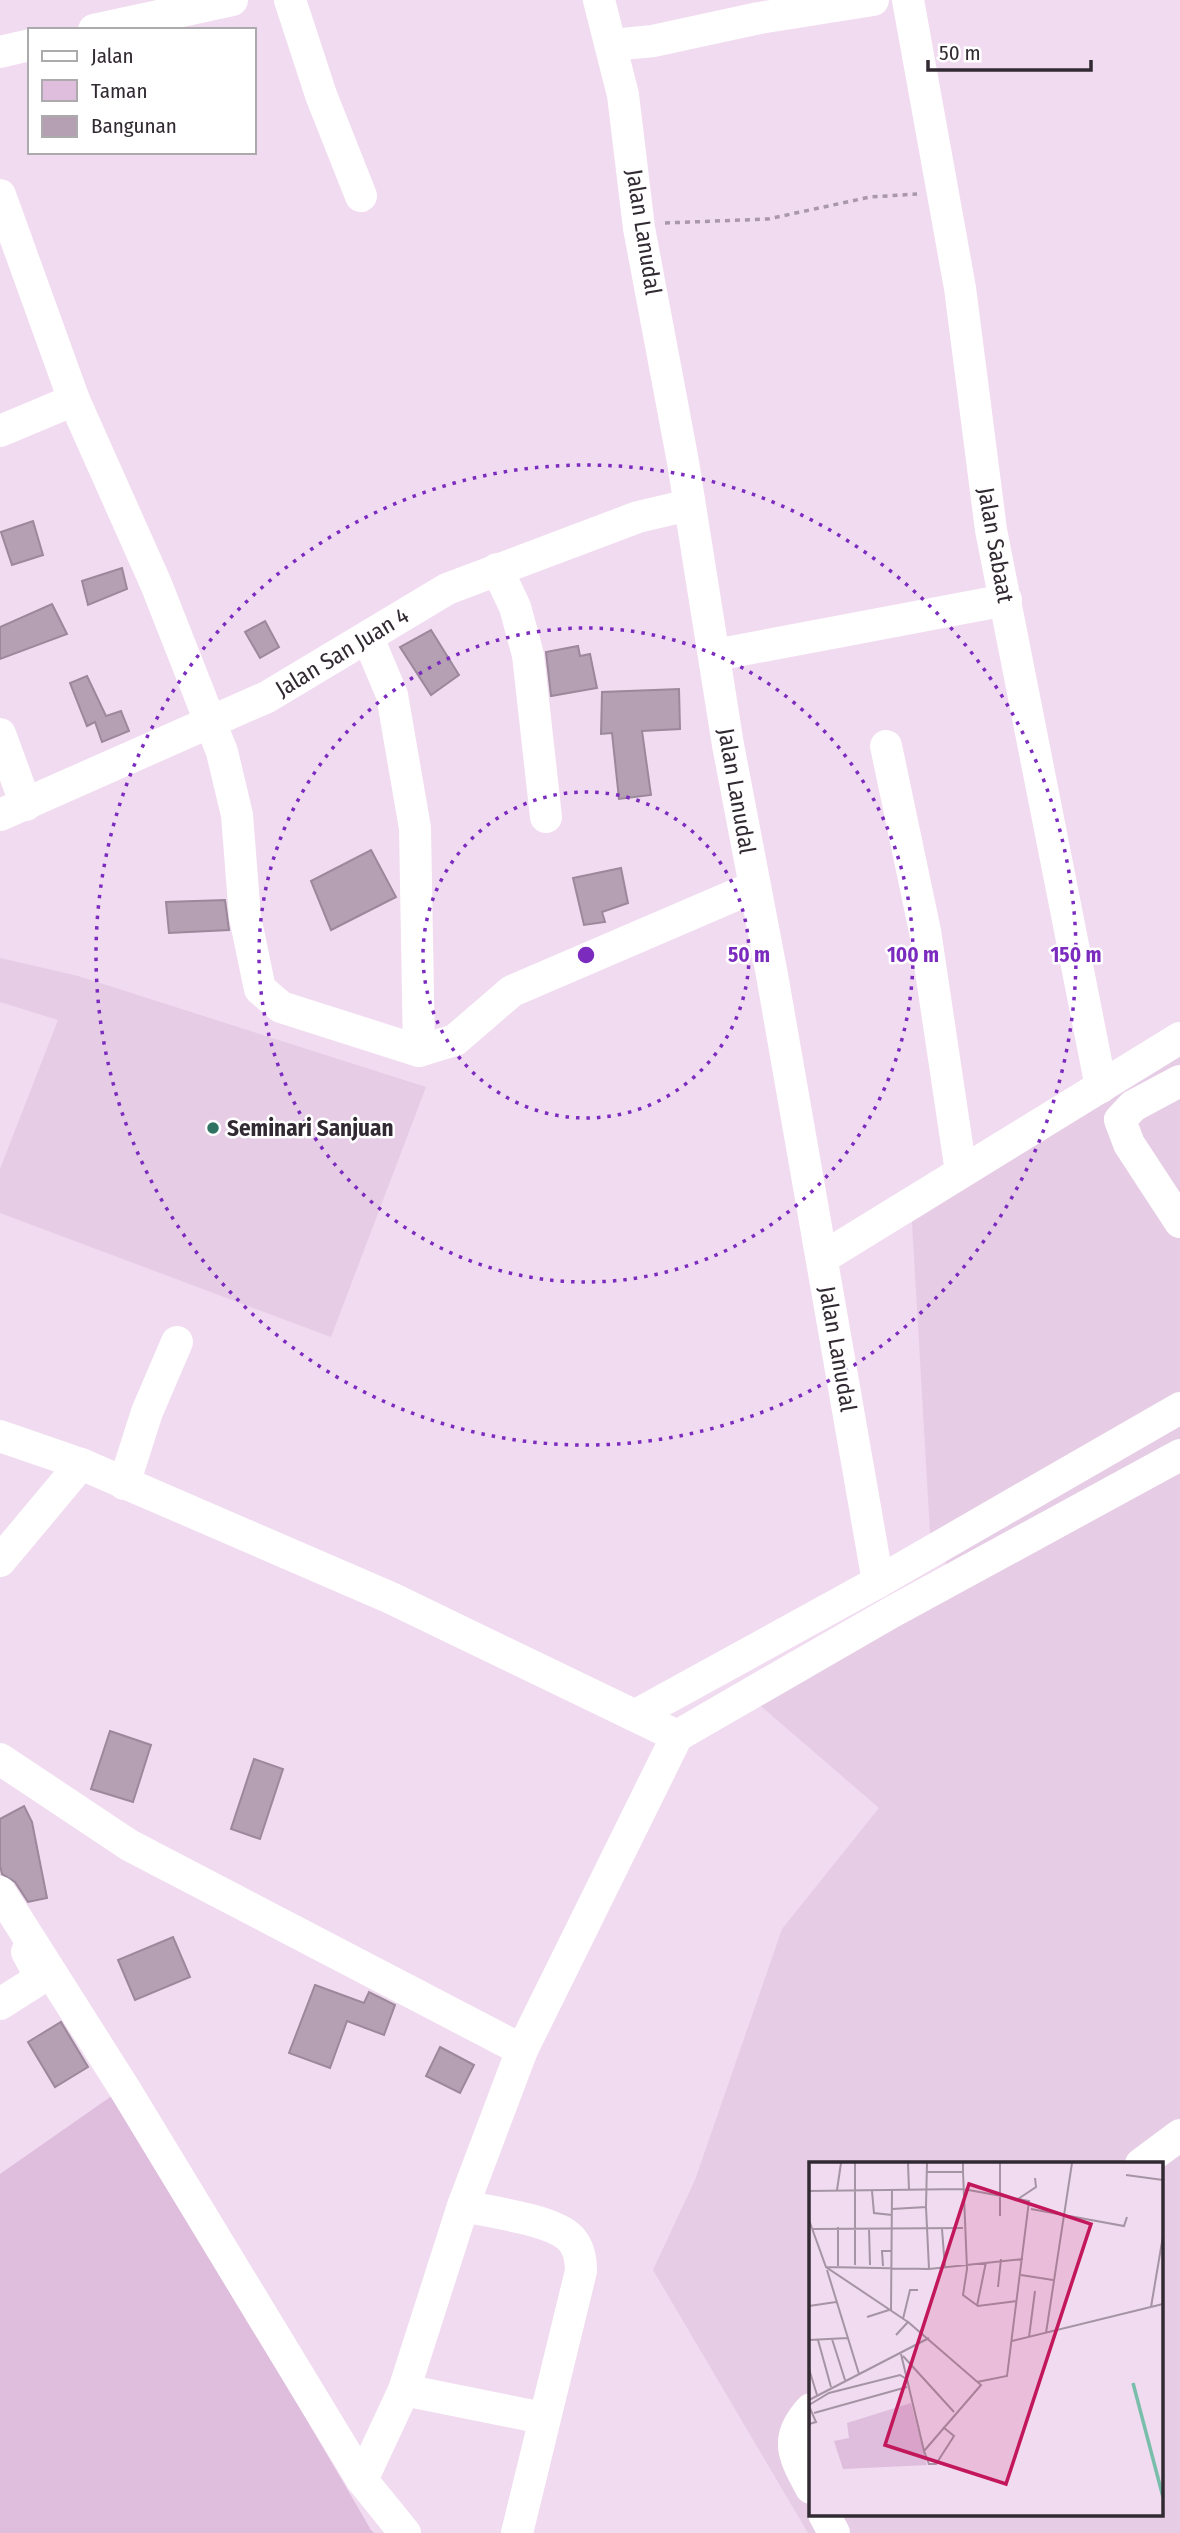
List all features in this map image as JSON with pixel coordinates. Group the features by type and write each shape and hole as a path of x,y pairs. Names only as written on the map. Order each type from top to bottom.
{"street":[{"path":"103,28 232,0"},
{"path":"290,0 321,95 361,196"},
{"name":"Jalan Lanudal","path":"599,0 612,45 628,124 639,228 878,1582"},
{"path":"612,45 653,41 759,18 873,0"},
{"name":"Jalan Sabaat","path":"908,0 960,288 991,530 1101,1087"},
{"path":"0,52 28,45"},
{"path":"0,194 74,400 118,493 212,724 237,815 245,917 260,989 281,1007 419,1051 455,1040 512,991 754,887"},
{"path":"0,431 74,400"},
{"name":"Jalan San Juan 4","path":"13,810 212,724 267,697 447,589 638,517 689,505"},
{"path":"497,569 515,607 528,655 546,817"},
{"path":"715,655 1006,600"},
{"path":"368,638 392,695 415,828 419,1051"},
{"path":"0,734 13,810"},
{"path":"886,746 925,931 961,1172"},
{"path":"822,1258 1180,1038"},
{"path":"1180,1081 1133,1106 1120,1120 1129,1144 1180,1222"},
{"path":"124,1484 147,1412 177,1342"},
{"path":"636,1715 932,1552 1180,1408"},
{"path":"0,1436 81,1464 391,1598 677,1736"},
{"path":"362,2480 404,2390 463,2206 522,2050 677,1736 949,1581 1180,1455"},
{"path":"0,1561 81,1464"},
{"path":"932,1552 949,1581"},
{"path":"0,1759 129,1845 522,2050"},
{"path":"0,1892 126,2091 362,2480 405,2533"},
{"path":"0,1901 41,1978 0,2004"},
{"path":"1144,2162 1180,2135"},
{"path":"463,2206 544,2225 568,2236 581,2258 581,2270 517,2533"},
{"path":"404,2390 543,2418"},
{"path":"809,2411 797,2424 793,2440 795,2458 809,2484"},
{"path":"825,2516 834,2533"}],"path":[{"path":"639,228 658,223 768,219 883,196 943,195"}],"shaded area":[{"name":"Seminari Sanjuan","path":"0,958 78,976 426,1087 331,1337 0,1213 0,1169 58,1020 0,1002"},
{"path":"1180,1055 1180,2533 808,2533 653,2270 695,2180 782,1929 879,1808 754,1700 954,1579 930,1532 912,1222"}],"green space":[{"path":"116,2093 374,2533 0,2533 0,2174"}],"building":[{"path":"33,521 43,555 12,565 1,532"},
{"path":"122,568 127,589 88,605 82,581"},
{"path":"52,604 67,634 0,659 0,627"},
{"path":"265,621 279,647 260,658 245,632"},
{"path":"431,630 459,675 431,695 400,647"},
{"path":"578,646 580,656 590,654 597,688 551,696 546,652"},
{"path":"87,676 106,716 121,711 129,731 102,742 95,722 87,726 70,683"},
{"path":"679,689 680,729 642,731 651,795 619,799 612,733 601,734 602,692"},
{"path":"371,850 396,897 331,930 311,881"},
{"path":"621,868 628,903 602,912 605,922 584,925 573,878"},
{"path":"225,900 229,930 169,933 166,902"},
{"path":"110,1731 151,1745 133,1802 91,1789"},
{"path":"254,1759 283,1769 260,1839 231,1829"},
{"path":"24,1806 32,1822 47,1898 28,1902 15,1882 2,1874 0,1866 0,1819"},
{"path":"173,1937 190,1977 135,2000 118,1960"},
{"path":"315,1985 364,2003 369,1992 395,2005 384,2035 347,2021 330,2068 289,2053"},
{"path":"61,2022 88,2067 55,2087 28,2042"},
{"path":"440,2047 474,2065 460,2093 426,2076"}],"place":[{"name":"Seminari Sanjuan","path":"213,1128"}]}
